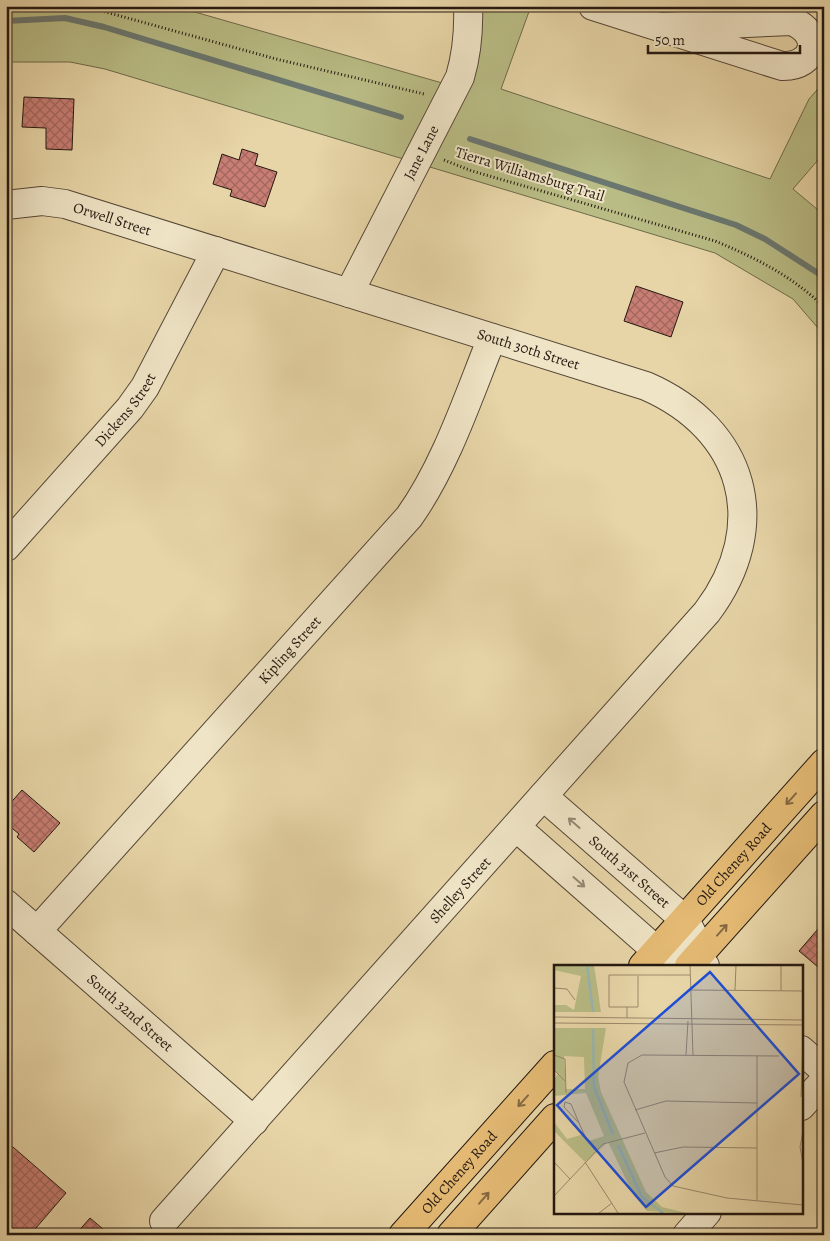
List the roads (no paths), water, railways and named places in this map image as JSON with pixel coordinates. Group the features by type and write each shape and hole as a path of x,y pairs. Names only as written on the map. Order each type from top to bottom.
{"main road":[{"name":"Old Cheney Road","path":"650,958 824,763"},
{"path":"696,963 824,815"},
{"name":"Old Cheney Road","path":"403,1235 554,1066"},
{"path":"451,1235 554,1119"}],"street":[{"name":"Jane Lane","path":"349,293 460,78 468,46 468,6"},
{"path":"593,6 660,27"},
{"name":"Orwell Street","path":"6,205 42,201 65,204 216,251"},
{"name":"South 30th Street","path":"216,251 646,386 669,396 691,410 714,435 734,471 741,496 740,548"},
{"name":"Dickens Street","path":"6,547 130,408 145,387 216,251"},
{"name":"Kipling Street","path":"37,931 409,517 436,473 492,338"},
{"name":"Shelley Street","path":"164,1222 707,612 721,593 732,571 740,548"},
{"name":"South 31st Street","path":"543,796 685,920 694,937 696,963"},
{"path":"516,827 650,958 676,958 696,963"},
{"name":"South 32nd Street","path":"6,904 254,1121"},
{"path":"802,1051 824,1070"},
{"path":"802,1105 824,1081"},
{"path":"687,1235 705,1214"}],"waterway":[{"path":"6,21 65,18 104,27 401,117"},
{"path":"470,139 736,225 765,239 824,277"}]}
